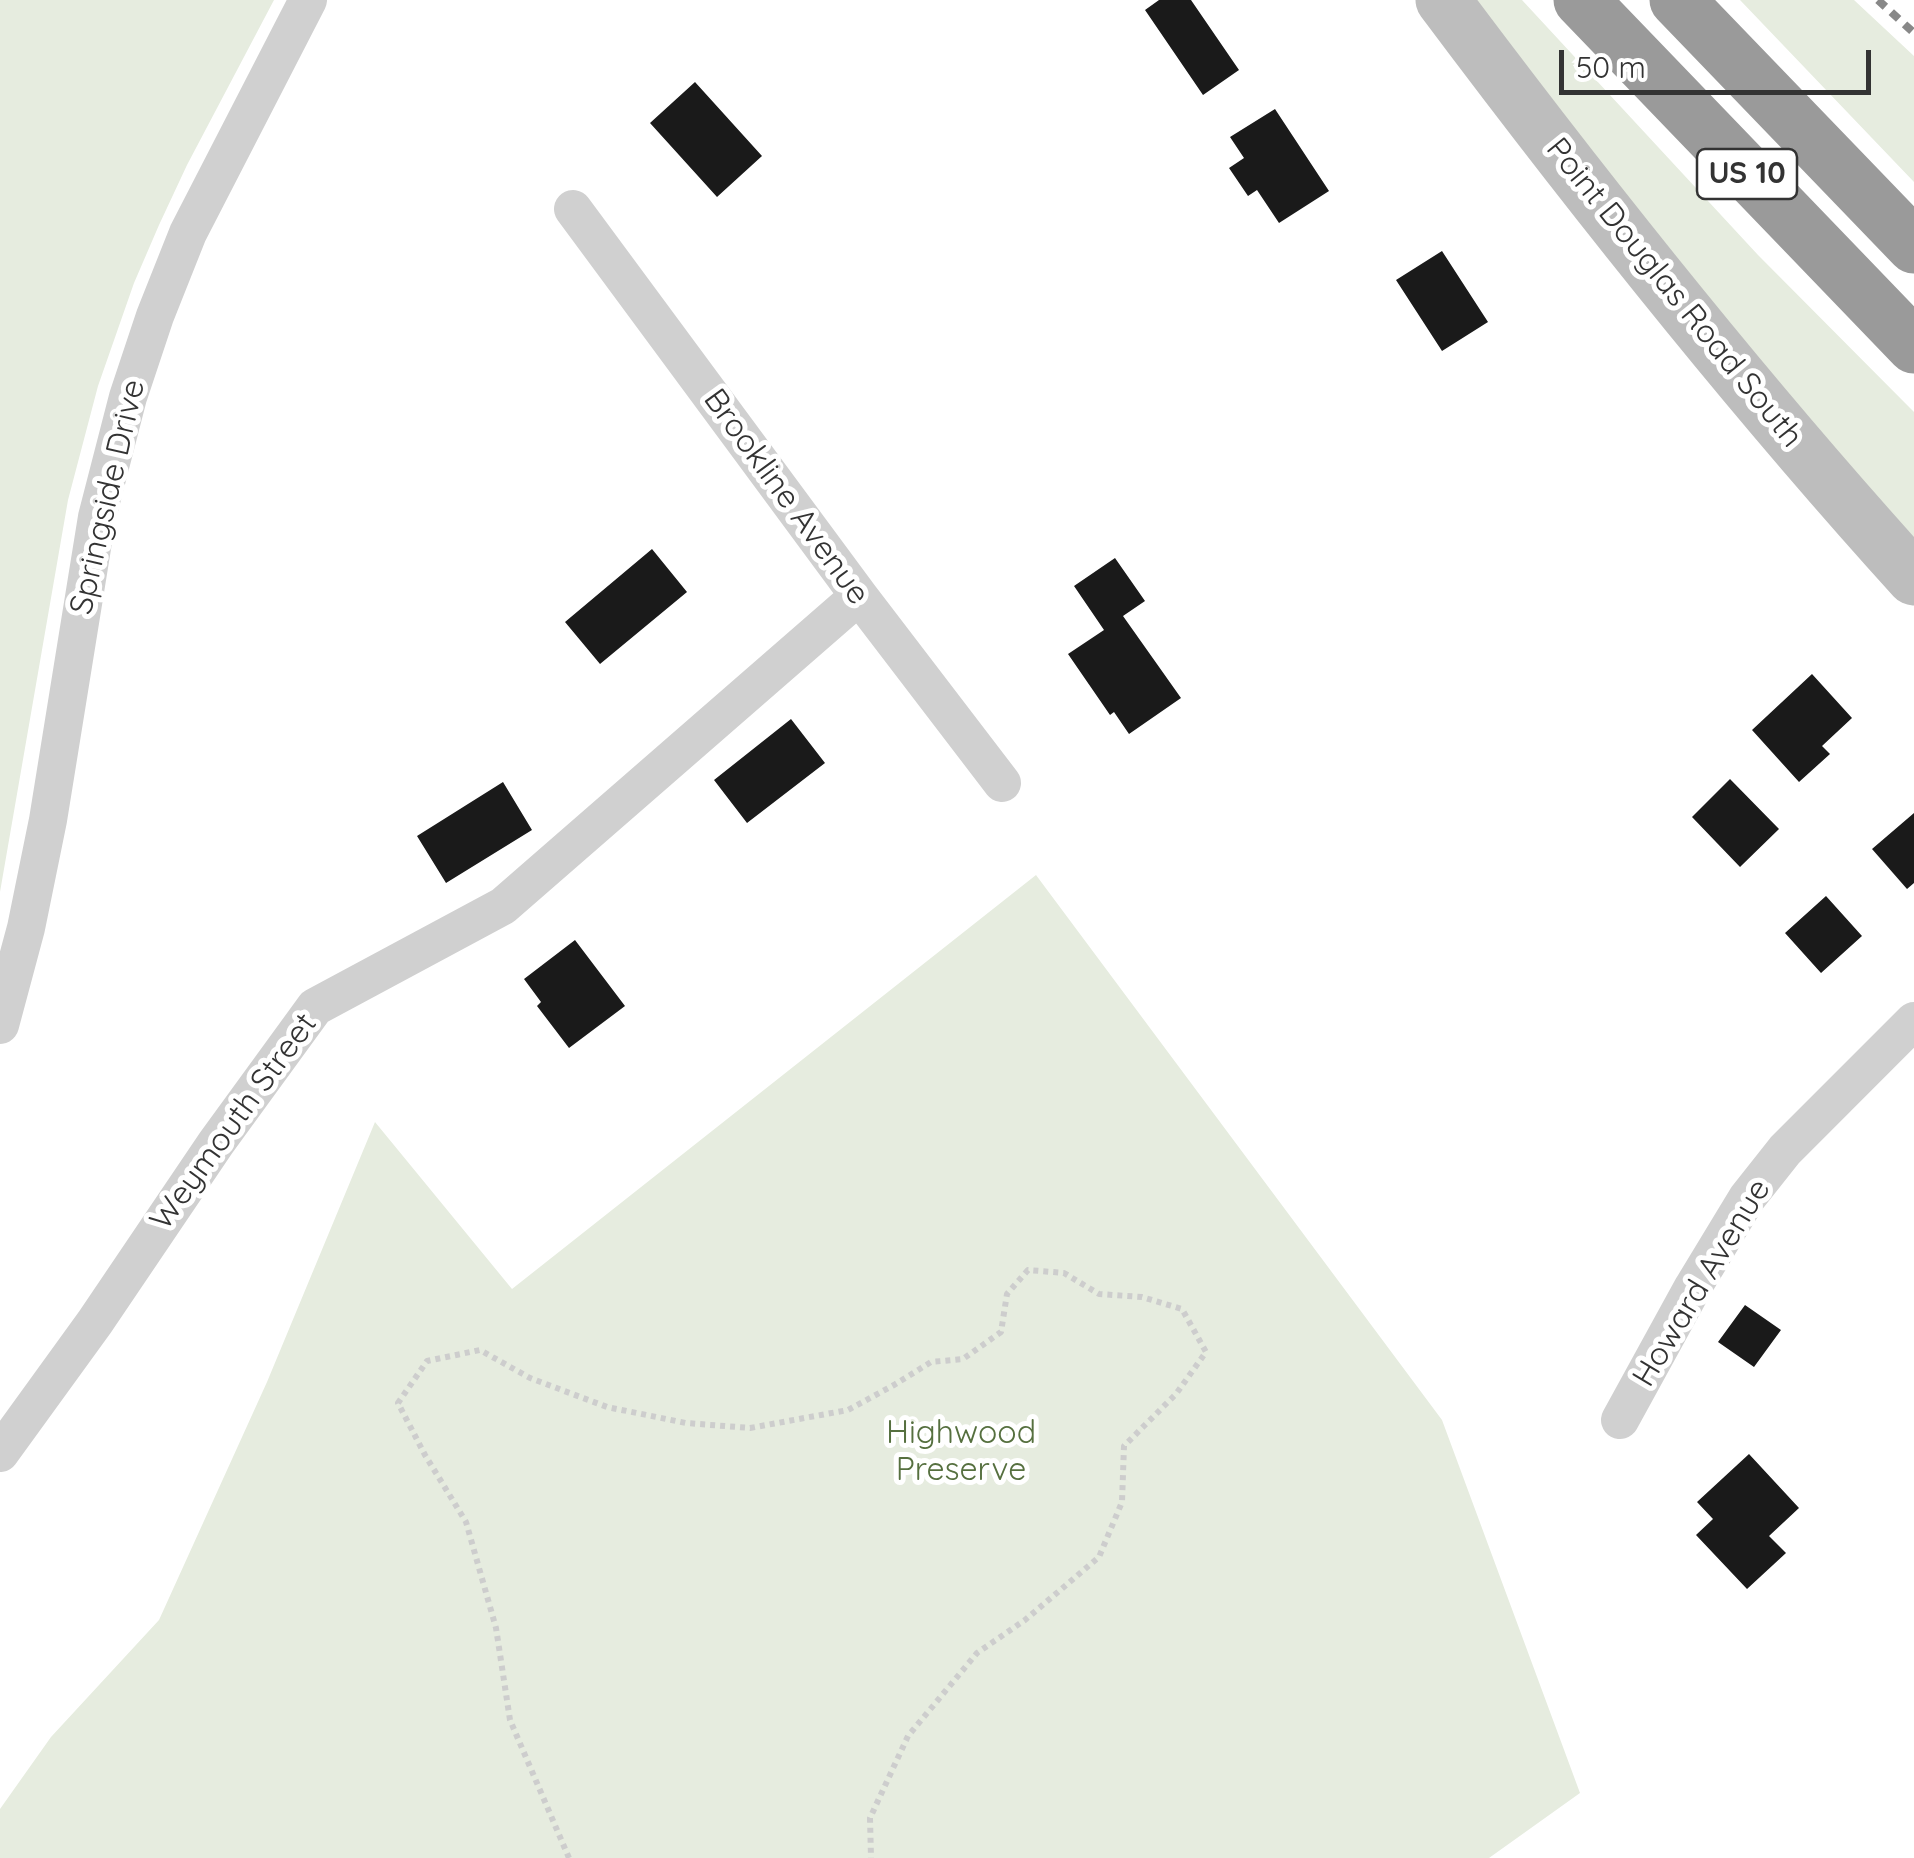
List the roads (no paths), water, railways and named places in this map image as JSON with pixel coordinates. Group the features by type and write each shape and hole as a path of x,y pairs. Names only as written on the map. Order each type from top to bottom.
{"highway":[{"name":"US 10","path":"1582,0 1914,346"},
{"name":"US 10","path":"1677,0 1914,246"}],"street":[{"name":"Springside Drive","path":"0,1025 22,946 48,820 97,517 128,397 188,233 308,0"},
{"name":"Point Douglas Road South","path":"1443,0 1671,294 1802,452 1914,578"},
{"name":"Brookline Avenue","path":"574,209 858,596 1002,783"},
{"name":"Weymouth Street","path":"0,1453 315,1007 503,906 858,596"},
{"name":"Howard Avenue","path":"1620,1420 1747,1198 1785,1150 1914,1021"}],"railway":[{"path":"1878,0 1914,33"}],"park label":[{"name":"Highwood Preserve","path":"961,1452"}]}
